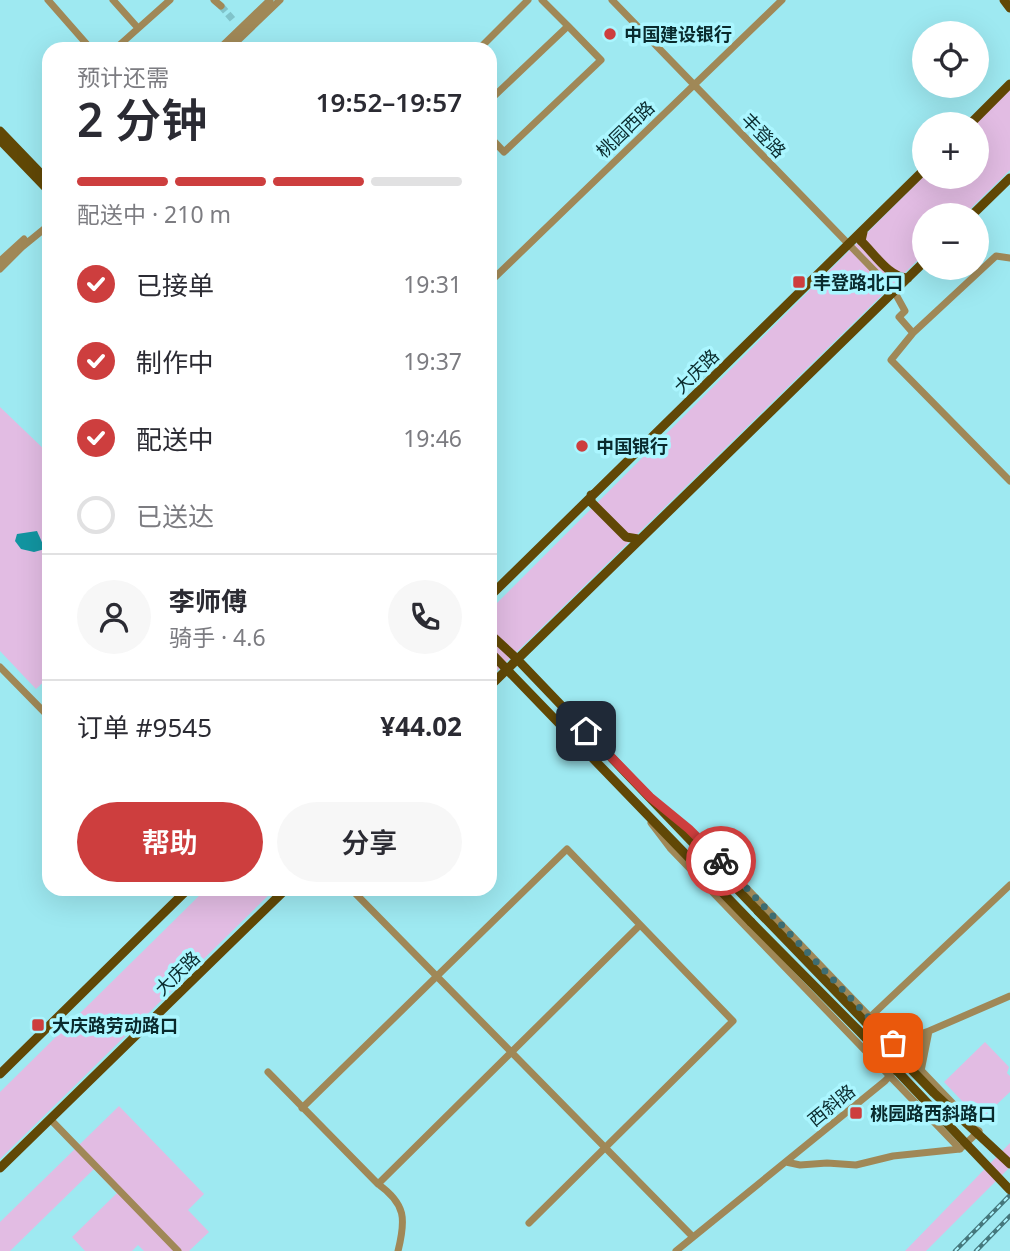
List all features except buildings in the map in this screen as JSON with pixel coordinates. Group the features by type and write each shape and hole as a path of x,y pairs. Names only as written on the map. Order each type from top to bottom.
{"main road":[{"path":"1004,0 1010,8"},
{"path":"982,112 1010,84"},
{"path":"0,131 42,175"},
{"path":"0,140 42,184"},
{"path":"984,203 1010,178"},
{"name":"大庆路","path":"497,589 912,182"},
{"path":"863,230 861,241 894,274 908,278"},
{"path":"848,244 859,243 893,278 895,290"},
{"path":"497,679 912,274"},
{"path":"592,495 591,502 626,537 638,539"},
{"path":"582,504 589,504 624,540 627,550"},
{"path":"497,640 934,1093 1010,1164"},
{"path":"497,659 1010,1190"},
{"path":"0,1074 181,896"},
{"name":"大庆路","path":"2,1164 279,896"}],"street":[{"path":"48,0 85,42"},
{"path":"113,0 138,28"},
{"path":"123,42 170,0"},
{"path":"226,42 270,0"},
{"path":"236,42 280,0"},
{"path":"486,42 528,0"},
{"path":"497,145 503,152 601,60 542,0"},
{"name":"丰登路","path":"612,0 848,244"},
{"name":"桃园西路","path":"497,275 782,0"},
{"path":"234,21 241,28"},
{"path":"497,93 568,26"},
{"path":"0,261 42,225"},
{"path":"0,269 42,231"},
{"path":"1010,258 996,256 914,333 891,359 1010,481"},
{"path":"895,290 905,311 899,317 914,333"},
{"path":"0,667 42,707"},
{"path":"650,797 689,829 979,1131 960,1149 893,1156 856,1165 800,1165 786,1161"},
{"path":"634,800 670,848 960,1149"},
{"path":"302,1108 567,849 733,1021 528,1223"},
{"path":"869,1018 1010,884"},
{"path":"358,896 693,1237"},
{"path":"378,1184 640,925"},
{"name":"西斜路","path":"676,1251 890,1076 929,1031 1010,996"},
{"path":"893,1043 929,1031 921,1071"},
{"path":"268,1072 397,1201 402,1212 404,1229 398,1251"},
{"path":"50,1119 178,1251"}],"shaded area":[{"path":"1010,89 1010,170 976,203 912,203 912,266 497,671 497,603 912,188 989,189 987,112"},
{"path":"0,407 42,447 42,683 36,689 0,651"},
{"path":"199,896 268,896 0,1159 0,1092"},
{"path":"985,1042 1009,1067 1007,1073 1010,1076 1010,1092 980,1120 944,1082"},
{"path":"119,1106 204,1194 188,1210 209,1232 189,1251 144,1251 138,1245 132,1251 85,1251 72,1237 117,1193 94,1169 10,1251 0,1251 0,1222"},
{"path":"1010,1143 1010,1167 926,1251 905,1251"}],"water":[{"path":"37,531 42,550 34,552 21,549 15,541 17,534"}],"tunnel":[{"path":"221,6 234,21"}],"railway":[{"path":"955,1251 1010,1195"},
{"path":"976,1251 1010,1216"}],"way so far":[{"path":"721,861 893,1043"}],"place":[{"name":"中国建设银行","path":"610,34"},
{"name":"丰登路北口","path":"799,282"},
{"name":"中国银行","path":"582,446"},
{"name":"大庆路劳动路口","path":"38,1025"},
{"name":"桃园路西斜路口","path":"856,1113"}],"route":[{"path":"586,731 650,797 689,829 721,861"}]}
